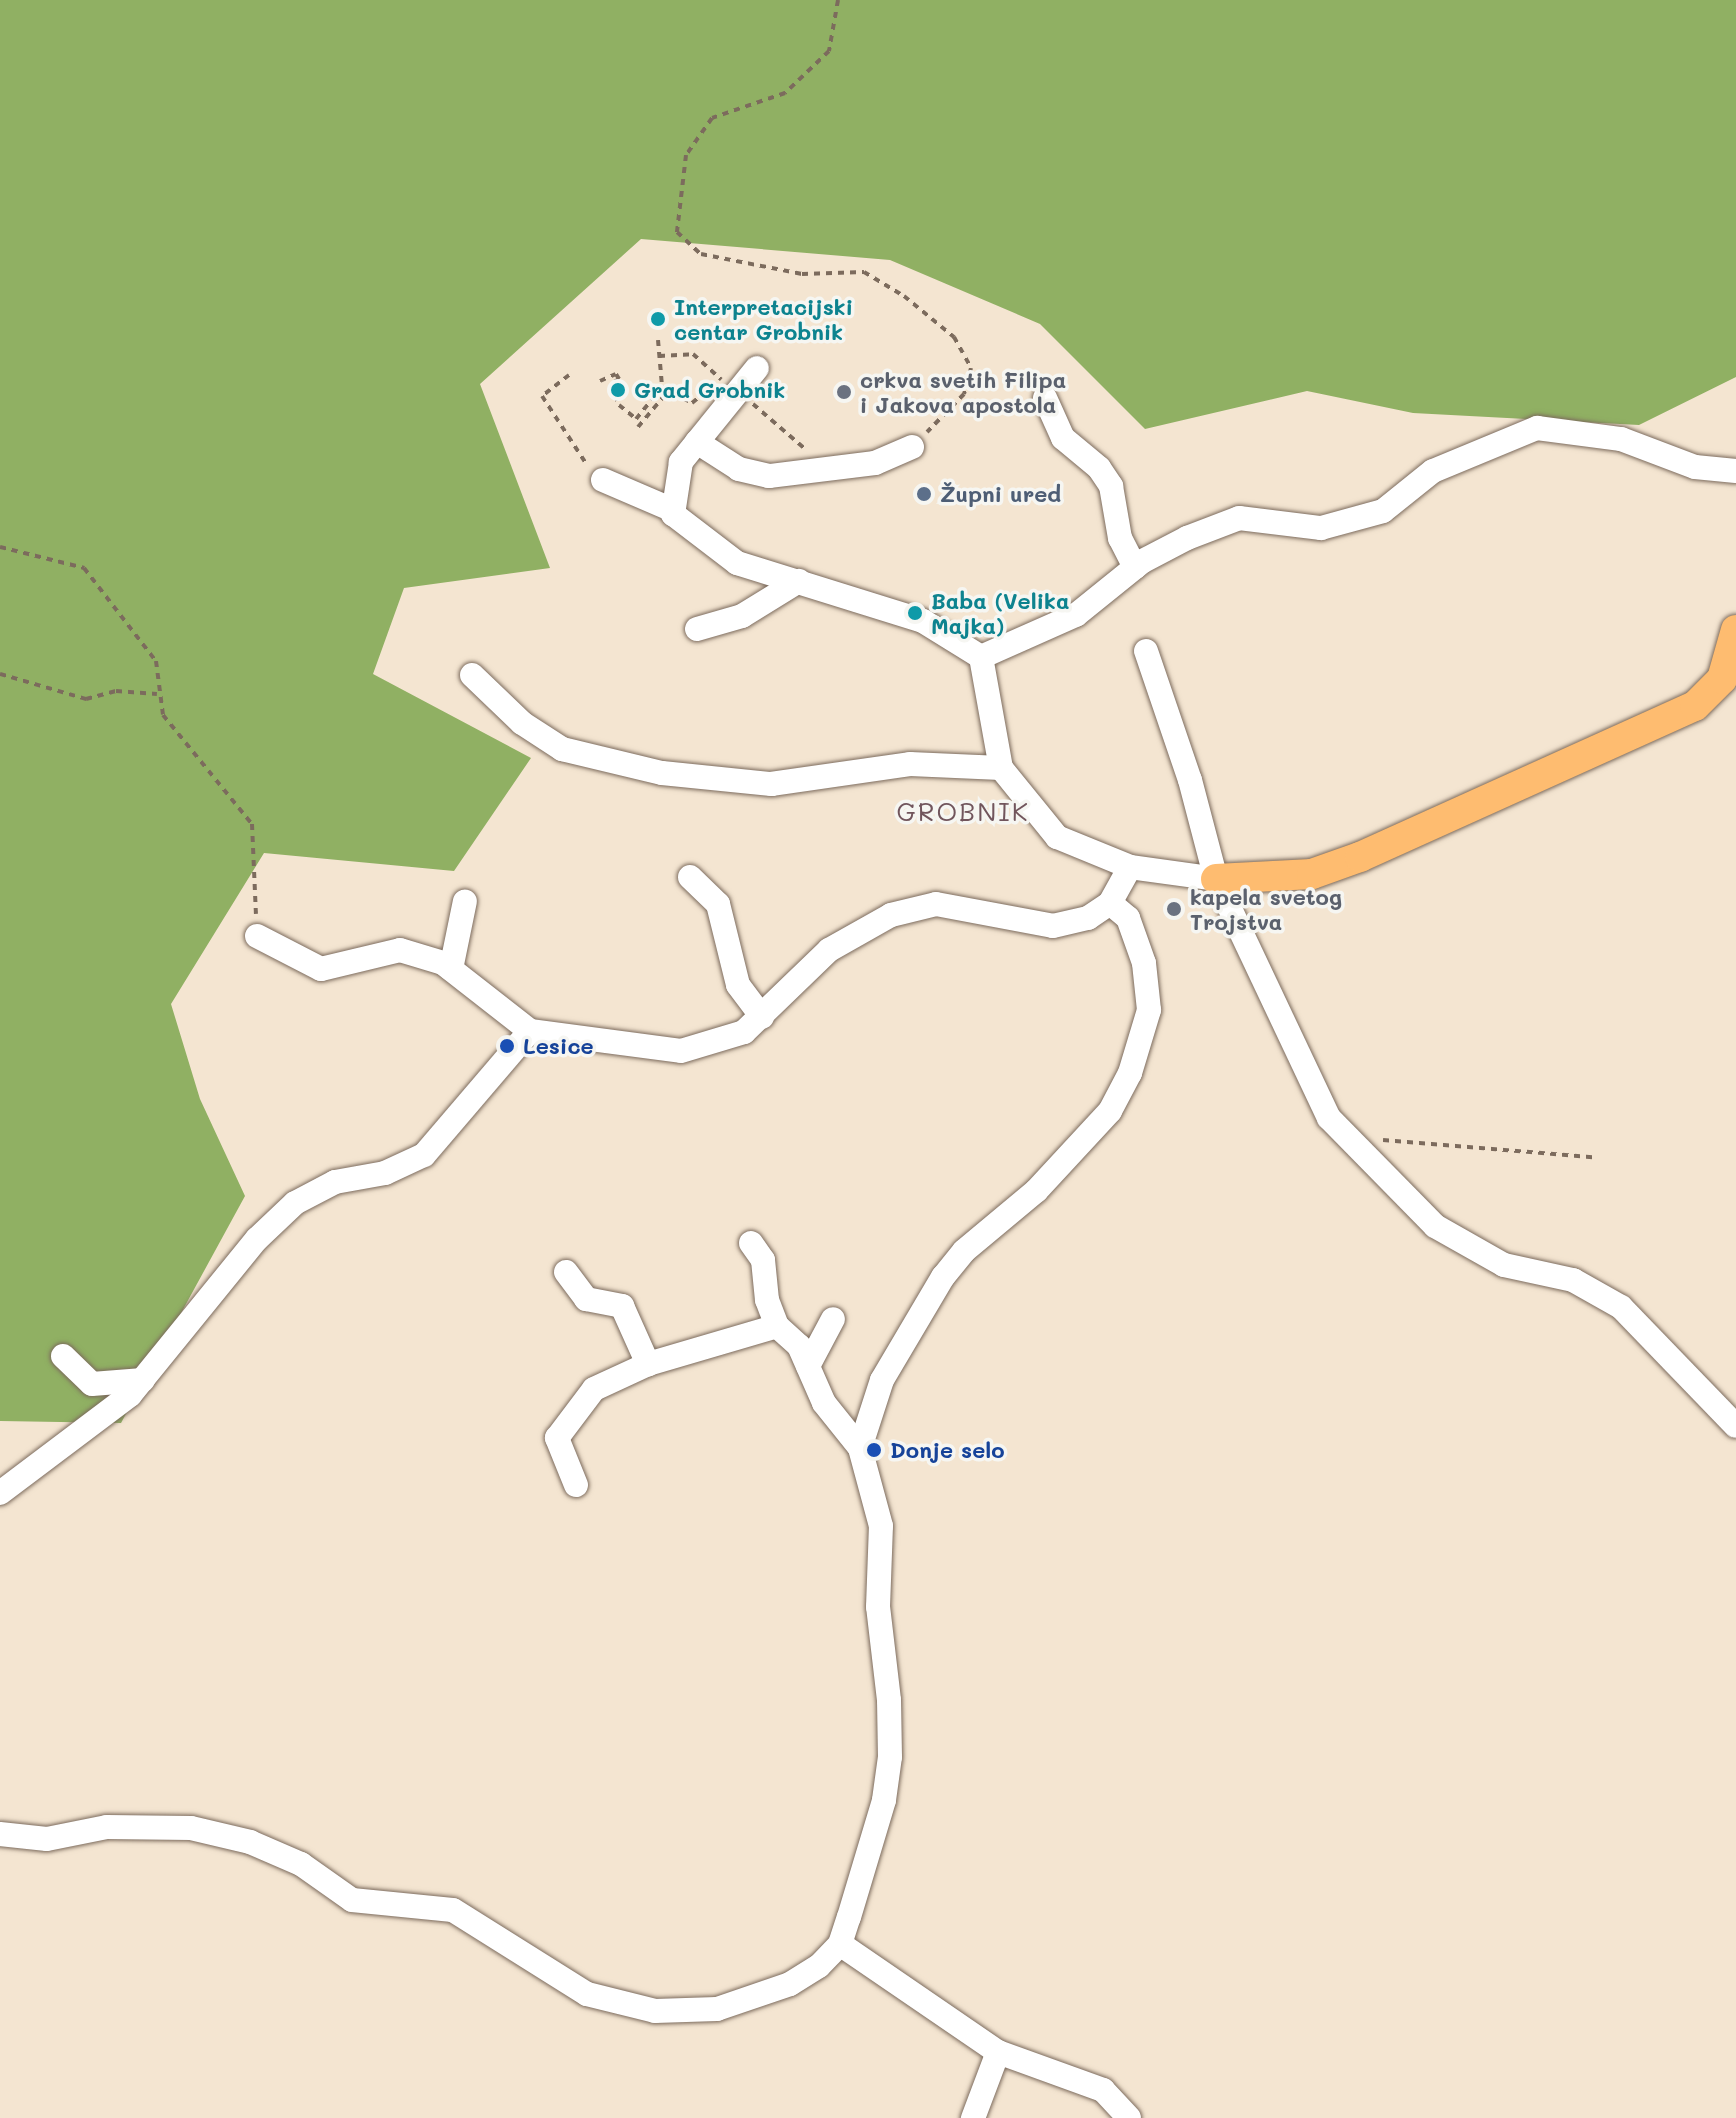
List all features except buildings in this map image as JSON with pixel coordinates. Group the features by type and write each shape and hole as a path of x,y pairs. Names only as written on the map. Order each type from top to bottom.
{"main road":[{"path":"1216,879 1312,874 1360,857 1695,706 1722,679 1736,630"}],"street":[{"path":"673,510 681,462 697,442 729,385 757,368"},
{"path":"1045,398 1063,438 1099,468 1111,486 1120,538 1135,567"},
{"path":"981,657 1076,615 1135,567 1239,518 1321,528 1383,511 1433,471 1537,428 1621,439 1695,467 1736,471"},
{"path":"697,442 739,469 769,476 875,463 912,447"},
{"path":"603,480 639,499 673,510 690,529 737,563 923,621 981,657 1001,768 1057,837 1130,867 1216,879"},
{"path":"697,629 742,616 799,581"},
{"path":"1146,651 1190,780 1216,879 1329,1118 1435,1226 1504,1265 1573,1280 1621,1307 1736,1426"},
{"path":"472,675 522,723 562,749 662,773 771,784 910,764 1001,768"},
{"path":"257,936 321,969 400,950 451,969 530,1031 681,1051 744,1032 829,950 891,915 936,904 1053,926 1088,918 1110,903 1130,867"},
{"path":"690,877 718,904 738,985 762,1017"},
{"path":"451,969 465,901"},
{"path":"860,1448 882,1380 943,1277 964,1251 1036,1191 1100,1123 1130,1073 1149,1010 1144,963 1128,918 1110,903"},
{"path":"0,1493 143,1380 257,1239 295,1203 335,1182 385,1173 424,1155 530,1031"},
{"path":"0,1834 47,1839 107,1827 191,1828 250,1842 301,1864 352,1900 453,1910 587,1994 655,2011 717,2009 790,1984 819,1966 840,1944 884,1800 890,1757 889,1700 878,1607 881,1526 860,1448 824,1403 799,1346 777,1326 767,1300 763,1260 751,1243"},
{"path":"566,1272 586,1299 622,1306 648,1364"},
{"path":"808,1366 833,1319"},
{"path":"576,1485 557,1438 594,1389 648,1364 777,1326"},
{"path":"63,1356 92,1384 143,1380"},
{"path":"840,1944 998,2052 1103,2090 1129,2118"},
{"path":"973,2118 998,2052"}],"path":[{"path":"838,0 829,51 785,93 712,118 686,155 677,232 701,254 756,267 802,274 864,272 954,337 971,368 964,394 912,447"},
{"path":"600,381 616,374 619,379 611,384 619,405 636,419 662,387 658,340"},
{"path":"659,356 693,354 816,455"},
{"path":"569,375 542,396 582,460 603,480"},
{"path":"662,387 692,403 729,385"},
{"path":"638,427 669,390"},
{"path":"0,547 84,568 156,661 163,715 252,824 257,936"},
{"path":"0,674 86,699 116,691 158,694"},
{"path":"1347,1138 1592,1157"}],"green space":[{"path":"0,0 1736,0 1736,377 1639,425 1413,413 1307,391 1145,429 1040,324 890,260 641,239 480,384 550,568 404,588 373,674 531,758 454,871 264,853 171,1004 200,1099 245,1196 121,1423 0,1421"}],"place":[{"name":"Interpretacijski centar Grobnik","path":"658,319"},
{"name":"Grad Grobnik","path":"618,390"},
{"name":"crkva svetih Filipa i Jakova apostola","path":"844,392"},
{"name":"Župni ured","path":"924,494"},
{"name":"Baba (Velika Majka)","path":"915,613"},
{"name":"kapela svetog Trojstva","path":"1174,909"},
{"name":"Lesice","path":"507,1046"},
{"name":"Donje selo","path":"874,1450"}],"district":[{"name":"GROBNIK","path":"963,812"}]}
